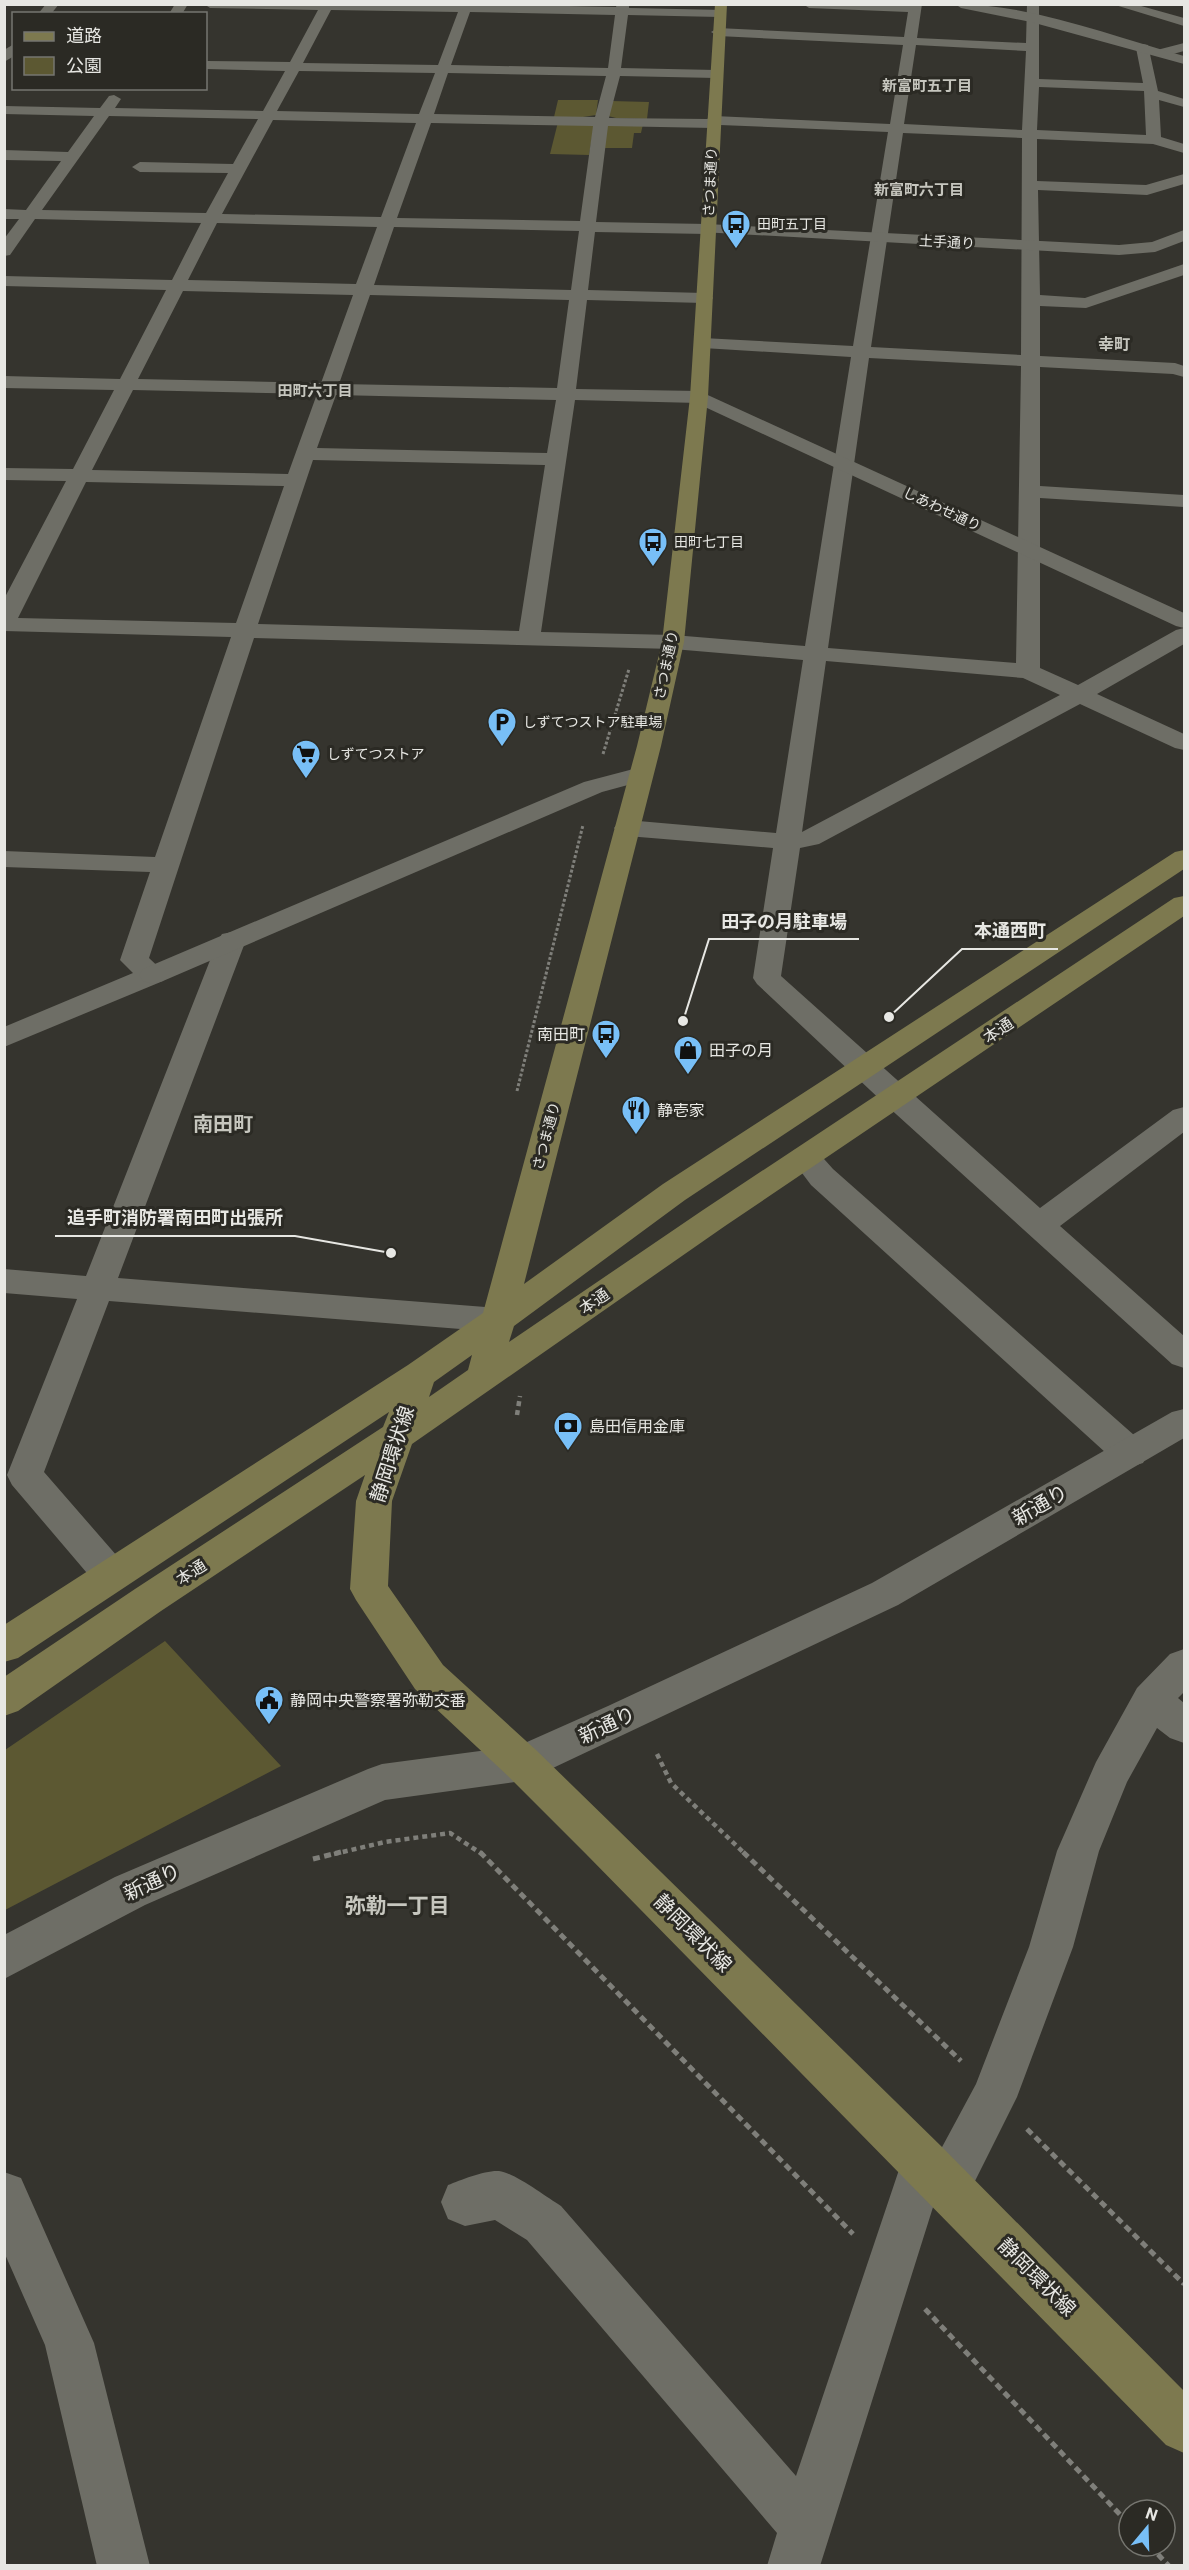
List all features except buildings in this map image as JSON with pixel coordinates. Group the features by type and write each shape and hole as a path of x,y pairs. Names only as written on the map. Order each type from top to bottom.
{"main road":[{"name":"さつま通り","path":"483,1378 641,774 673,642 699,397 720,16"},
{"path":"4,1646 420,1374 674,1191 1180,866"},
{"name":"本通","path":"4,1699 148,1600 396,1437 805,1157 897,1098 1185,904"},
{"name":"静岡環状線","path":"420,1374 374,1501 369,1589 429,1677 522,1763 936,2174 1185,2427"}],"street":[{"path":"210,4 623,8 720,16 911,41 1032,47"},
{"path":"809,4 916,7 861,351 790,842 767,978 897,1098 1185,1356"},
{"path":"961,4 1033,11 1185,60"},
{"path":"1118,4 1185,22"},
{"path":"327,6 266,115 176,286 4,623 673,642 1028,671 1185,743"},
{"path":"153,975 134,960 297,480 466,7"},
{"path":"529,637 566,394 601,121 614,72 623,8"},
{"path":"1028,671 1031,300 1029,134 1033,11"},
{"path":"1162,53 1185,47"},
{"path":"1143,48 1151,90 1154,140"},
{"path":"207,65 716,75"},
{"path":"1032,83 1151,90 1185,103"},
{"path":"4,251 120,90"},
{"path":"4,110 713,122 897,128 1154,140 1185,149"},
{"path":"4,155 72,157"},
{"path":"140,167 238,169"},
{"path":"1029,185 1147,190 1185,179"},
{"name":"土手通り","path":"4,214 587,225 1029,246 1143,249 1185,236"},
{"path":"1143,249 1185,267"},
{"path":"1031,300 1086,303 1185,267"},
{"path":"4,281 704,298"},
{"path":"703,343 1175,369 1185,372"},
{"path":"4,382 699,397"},
{"name":"しあわせ通り","path":"699,397 1185,621"},
{"path":"307,454 556,459"},
{"path":"4,474 297,480"},
{"path":"1028,491 1185,501"},
{"path":"627,828 790,842 819,835 1185,635"},
{"path":"4,1038 593,787 641,774"},
{"path":"4,859 166,865"},
{"path":"111,1575 25,1474 232,940"},
{"path":"1039,1225 1185,1117"},
{"path":"805,1157 822,1177 1130,1454"},
{"path":"4,1281 498,1320"},
{"name":"新通り","path":"4,1958 130,1891 382,1782 522,1763 885,1594 1185,1422"},
{"path":"798,2545 888,2271 936,2174 994,2097 1052,1947 1078,1851 1110,1775 1151,1700 1185,1666"},
{"path":"1151,1700 1185,1726"},
{"path":"4,2195 69,2343 124,2565"},
{"path":"465,2202 500,2195 544,2223 798,2545"}],"path":[{"path":"516,1095 593,787 632,660 633,641"},
{"path":"657,1754 671,1783 951,2051 994,2097 1185,2284"},
{"path":"309,1860 386,1842 450,1833 478,1850 888,2271 1117,2511"}],"green space":[{"path":"558,100 598,100 596,115 554,117"},
{"path":"611,101 649,102 647,119 608,116"},
{"path":"558,122 588,123 594,126 589,155 550,154"},
{"path":"643,124 641,133 634,133 632,148 604,148 607,126"},
{"path":"165,1641 281,1766 5,1910 5,1750"}],"place":[{"name":"田町五丁目","path":"736,250"},
{"name":"田町七丁目","path":"653,568"},
{"name":"しずてつストア駐車場","path":"502,748"},
{"name":"しずてつストア","path":"306,780"},
{"name":"本通西町","path":"889,1017"},
{"name":"田子の月駐車場","path":"683,1021"},
{"name":"南田町","path":"606,1060"},
{"name":"田子の月","path":"688,1076"},
{"name":"静壱家","path":"636,1136"},
{"name":"追手町消防署南田町出張所","path":"391,1253"},
{"name":"島田信用金庫","path":"568,1452"},
{"name":"静岡中央警察署弥勒交番","path":"269,1726"}],"district":[{"name":"新富町五丁目","path":"927,86"},
{"name":"新富町六丁目","path":"919,190"},
{"name":"幸町","path":"1114,344"},
{"name":"田町六丁目","path":"315,391"},
{"name":"南田町","path":"223,1124"},
{"name":"弥勒一丁目","path":"397,1906"}]}
